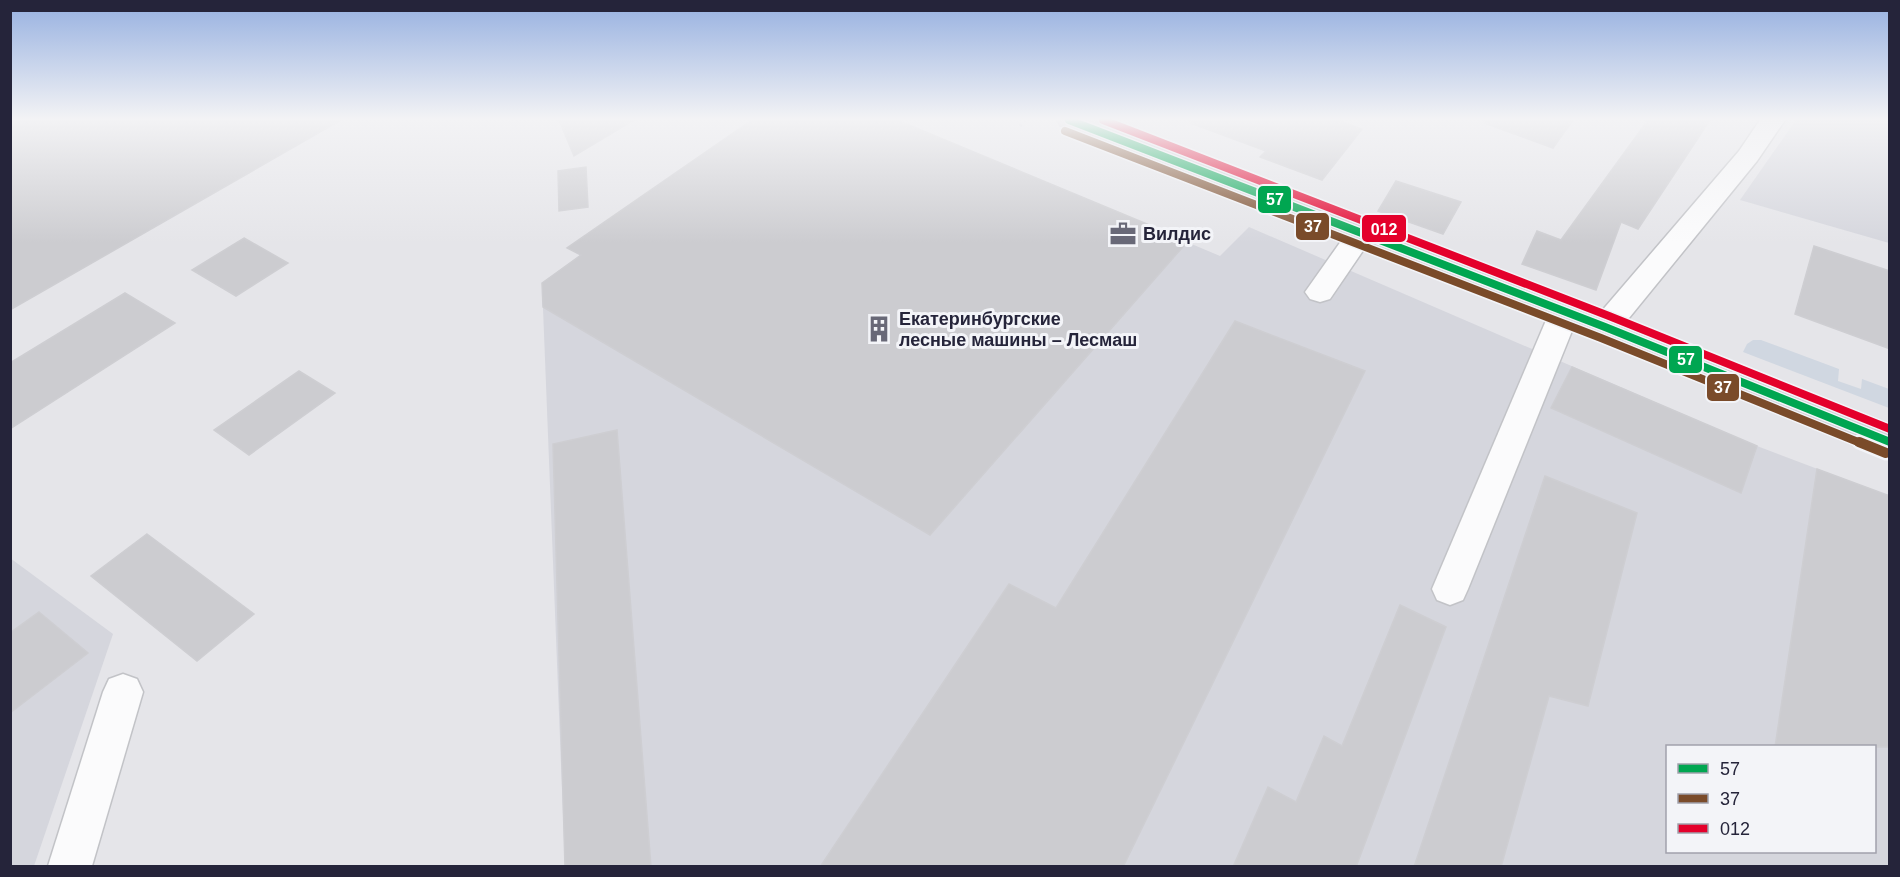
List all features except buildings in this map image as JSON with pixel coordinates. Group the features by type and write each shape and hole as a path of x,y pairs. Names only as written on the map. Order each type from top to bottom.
{"main road":[{"path":"1175,161 1565,311 1890,442"}],"lane":[{"path":"1605,327 1744,161"},
{"path":"1320,292 1361,233"},
{"path":"1450,589 1565,311"},
{"path":"70,867 123,692"}],"shaded area":[{"path":"693,161 994,161 1220,256 1249,227 1757,446 1889,496 1889,866 565,866 542,283 580,255 567,248"},
{"path":"1767,161 1889,161 1889,243 1740,200"},
{"path":"1753,340 1761,340 1839,369 1838,381 1861,389 1862,379 1889,389 1889,408 1743,352 1747,344"},
{"path":"10,558 113,634 34,866 11,866"}],"transit line":[{"name":"37","path":"1142,161 1601,338 1886,453"},
{"name":"57","path":"1175,161 1605,327 1890,442"},
{"name":"012","path":"1209,161 1609,316 1890,429"}],"place":[{"name":"Вилдис","path":"1123,234"},
{"name":"Екатеринбургские лесные машины – Лесмаш","path":"879,329"}]}
